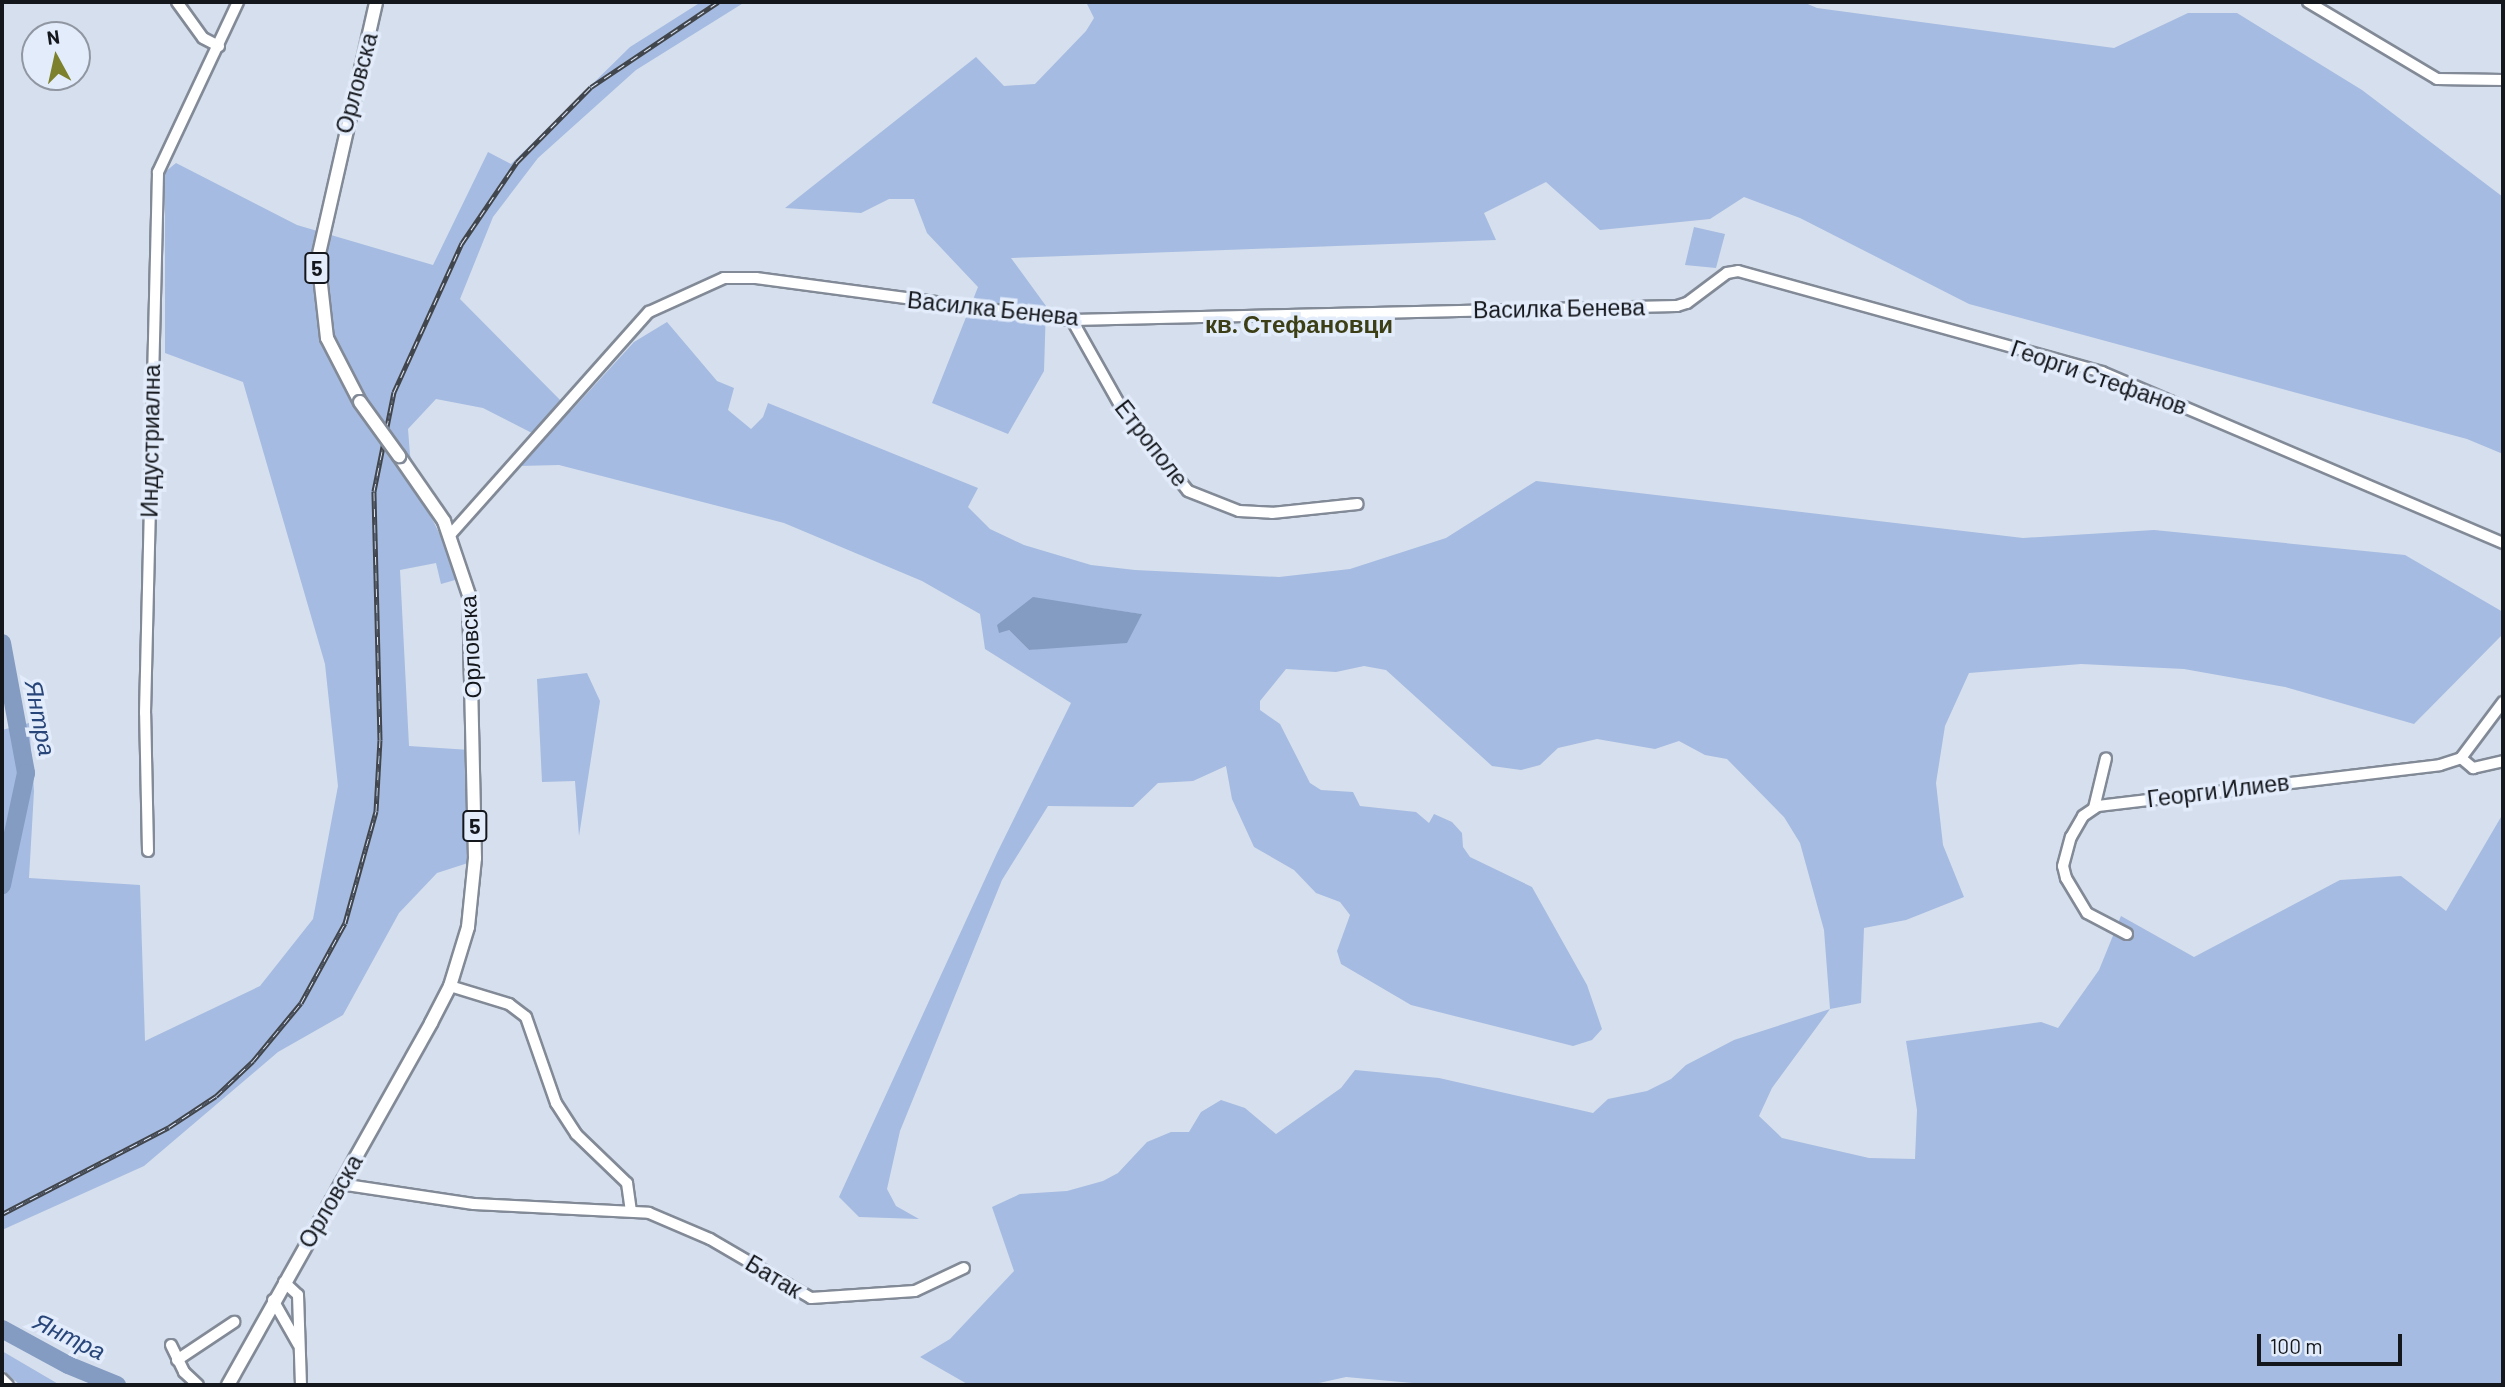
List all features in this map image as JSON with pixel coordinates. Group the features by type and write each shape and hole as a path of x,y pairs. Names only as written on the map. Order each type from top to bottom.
{"main road":[{"name":"Орловска","path":"273,1300 450,986 471,910 475,824 472,621 466,580 450,535 360,402 327,338 317,258 338,155 375,7 382,2"},
{"name":"5","path":"228,1384 273,1300"}],"street":[{"path":"177,2 204,38 219,46"},
{"name":"Индустриална","path":"148,851 145,713 158,172 238,2"},
{"path":"2308,2 2437,79 2503,80"},
{"name":"Георги Стефанов","path":"1687,303 1727,273 1757,273 2077,364 2214,418 2503,543"},
{"name":"Василка Бенева","path":"450,535 631,329 649,312 712,281 757,278 1072,320 1687,303"},
{"name":"Етрополе","path":"1072,320 1112,390 1174,477 1196,496 1239,511 1272,513 1358,504"},
{"path":"2461,758 2503,702"},
{"path":"2106,758 2094,808 2083,816 2071,837 2063,866 2066,878 2087,914 2127,934"},
{"name":"Георги Илиев","path":"2094,808 2440,765 2461,758 2473,768 2503,761"},
{"path":"450,986 509,1004 526,1017 556,1103 576,1134 627,1183 631,1211"},
{"name":"Батак","path":"340,1184 474,1204 631,1211 674,1221 811,1298 915,1291 964,1268"},
{"path":"284,1282 298,1295 301,1385"},
{"path":"273,1300 282,1309 299,1348"},
{"path":"177,1360 234,1322"},
{"path":"171,1345 177,1360 198,1385"},
{"path":"2,1379 8,1385"}],"shaded area":[{"path":"701,2 745,2 636,70 538,158 493,217 460,299 571,411 634,342 667,322 717,381 734,388 728,410 751,429 763,417 768,403 978,488 968,507 990,529 1024,545 1091,565 1135,570 1279,577 1350,569 1446,538 1536,481 2023,538 2154,530 2405,555 2503,612 2503,634 2414,724 2285,687 2184,669 2081,664 1969,673 1945,726 1936,783 1943,845 1964,897 1906,920 1864,928 1861,1003 1830,1009 1824,930 1800,843 1784,817 1727,759 1705,755 1679,741 1655,749 1597,739 1558,748 1540,765 1521,770 1492,766 1386,670 1364,666 1336,672 1286,669 1260,701 1260,710 1280,724 1310,783 1321,790 1353,792 1360,806 1416,812 1429,823 1434,814 1452,822 1462,833 1463,847 1470,857 1532,887 1587,985 1602,1029 1592,1040 1573,1046 1411,1005 1341,964 1337,951 1350,915 1340,902 1316,893 1294,870 1254,847 1232,799 1226,766 1193,781 1158,783 1133,807 1048,806 1002,880 900,1131 887,1189 896,1206 919,1219 859,1217 839,1197 997,853 1071,703 985,649 980,614 922,581 784,523 559,465 518,466 532,433 483,408 436,399 408,429 410,455 426,507 462,578 441,584 436,563 400,570 409,746 470,750 471,862 437,873 399,913 343,1015 278,1052 144,1166 2,1230 2,730 29,723 34,791 29,878 140,885 145,1041 260,986 313,919 338,786 325,664 243,382 165,353 165,172 176,163 297,225 433,265 488,152 511,164 630,47","holes":["1033,598 1141,614 1069,644 1029,650 1009,630"]},
{"path":"1086,2 1803,2 1817,8 2114,48 2188,13 2237,13 2362,90 2503,197 2503,454 2467,439 1969,304 1800,218 1744,197 1710,219 1600,230 1546,182 1484,213 1496,240 1011,258 1046,306 1044,371 1008,434 932,403 978,287 927,233 914,199 889,199 861,213 785,208 976,57 1004,86 1035,84 1086,31 1094,18"},
{"path":"1694,227 1725,234 1716,268 1685,265"},
{"path":"1033,597 1142,614 1127,643 1029,650 1009,630 999,633 997,625"},
{"path":"587,673 600,701 579,836 575,781 542,782 537,679"},
{"path":"2501,817 2503,1385 1435,1385 1346,1377 1310,1385 969,1385 920,1357 950,1339 1014,1271 992,1207 1020,1194 1067,1191 1103,1181 1118,1173 1147,1142 1171,1132 1189,1132 1201,1112 1221,1100 1245,1108 1276,1134 1341,1088 1355,1070 1439,1078 1593,1113 1608,1099 1647,1091 1671,1079 1686,1065 1734,1040 1830,1009 1772,1088 1759,1116 1782,1138 1869,1158 1915,1159 1917,1110 1906,1041 2041,1022 2058,1028 2099,970 2121,916 2194,957 2340,880 2401,876 2446,911"},
{"path":"2,1351 60,1385 20,1385 2,1369"}],"waterway":[{"name":"Янтра","path":"2,643 26,773 2,885"},
{"name":"Янтра","path":"2,1329 68,1365 117,1385"}],"railway":[{"path":"2,1214 169,1127 216,1096 253,1061 301,1003 345,923 376,811 380,740 374,491 394,392 462,243 517,162 591,87 718,2"}],"district":[{"name":"кв. Стефановци","path":"1299,324"}]}
